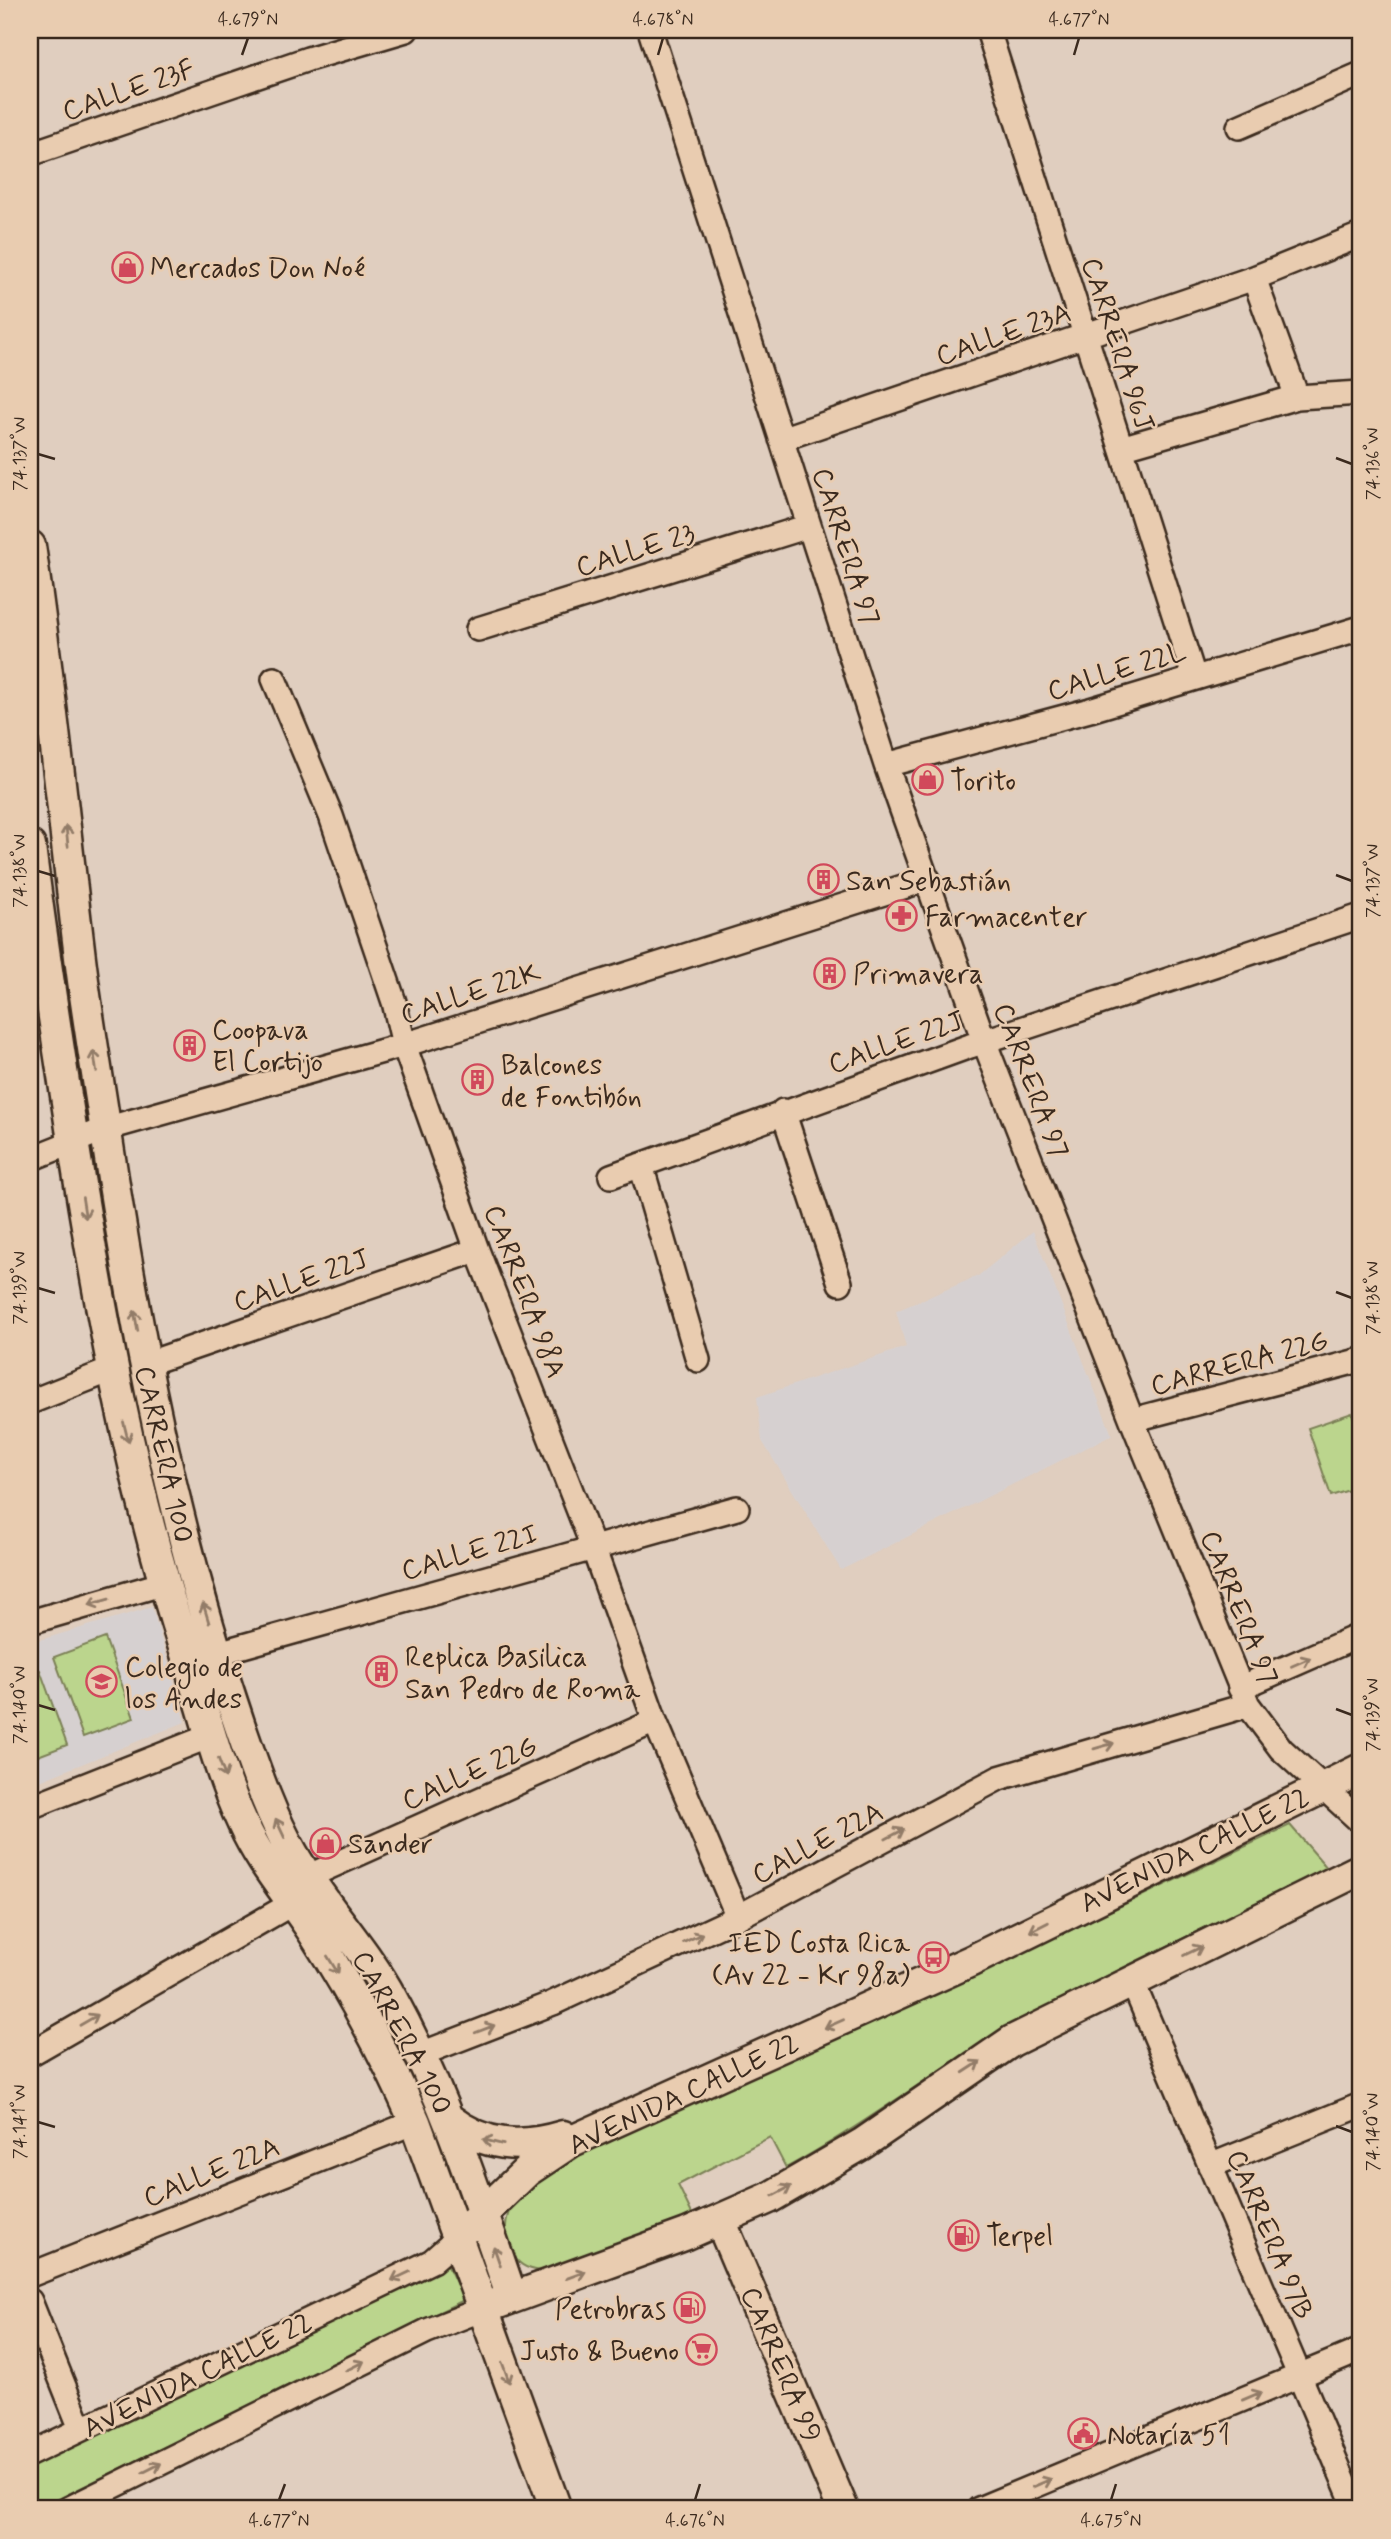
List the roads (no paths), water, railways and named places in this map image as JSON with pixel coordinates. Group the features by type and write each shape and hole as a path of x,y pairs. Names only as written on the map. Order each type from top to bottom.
{"main road":[{"name":"CARRERA 100","path":"30,546 48,667 79,953 105,1129 144,1365 185,1545 264,1793 290,1850 364,1953 421,2054 449,2119 512,2298"},
{"name":"CARRERA 100","path":"30,846 34,914 111,1370 164,1583 210,1736 242,1823 265,1867 293,1903 360,2006 415,2123 555,2509"},
{"name":"AVENIDA CALLE 22","path":"457,2239 538,2161 607,2123 971,1961 1361,1769"},
{"path":"483,2309 720,2220 838,2160 1012,2042 1361,1869"},
{"path":"449,2119 483,2140 522,2146 607,2123"},
{"name":"CARRERA 99","path":"720,2220 843,2509"}],"street":[{"name":"CALLE 23F","path":"30,154 309,59 406,30"},
{"name":"CARRERA 97","path":"650,30 886,765 984,1041 1132,1420 1244,1697 1268,1734 1320,1787 1361,1822"},
{"name":"CARRERA 96J","path":"988,30 1194,677"},
{"path":"1239,127 1361,74"},
{"name":"CALLE 23A","path":"781,439 1254,278 1361,236"},
{"path":"1254,278 1297,397"},
{"path":"1121,448 1297,397 1361,393"},
{"name":"CALLE 23","path":"478,629 809,526"},
{"name":"CALLE 22L","path":"886,765 1090,710 1361,628"},
{"name":"CARRERA 98A","path":"274,679 331,816 394,1002 404,1045 477,1250 593,1546 655,1721 738,1917"},
{"name":"CALLE 22K","path":"30,1159 105,1129 404,1045 928,879"},
{"name":"CALLE 22J","path":"611,1176 783,1111 984,1041 1361,916"},
{"path":"783,1111 840,1283"},
{"path":"641,1164 698,1360"},
{"name":"CALLE 22J","path":"144,1365 477,1250"},
{"name":"CARRERA 22G","path":"1132,1420 1361,1360"},
{"path":"30,1402 111,1370"},
{"name":"CALLE 22I","path":"218,1653 593,1546 737,1508"},
{"path":"30,1622 164,1583"},
{"name":"CALLE 22A","path":"421,2054 553,2003 738,1917 999,1778 1244,1697 1361,1635"},
{"name":"CALLE 22G","path":"307,1877 655,1721"},
{"path":"30,1807 210,1736"},
{"path":"30,2054 293,1903"},
{"name":"CARRERA 97B","path":"1132,1981 1356,2509"},
{"path":"1210,2166 1361,2105"},
{"name":"CALLE 22A","path":"30,2275 415,2123"},
{"name":"AVENIDA CALLE 22","path":"30,2454 432,2261 457,2239"},
{"path":"30,2301 81,2429"},
{"path":"68,2509 109,2500 415,2337 483,2309"},
{"path":"979,2509 1361,2350"}],"place":[{"name":"Mercados Don Noé","path":"127,267"},
{"name":"Torito","path":"927,780"},
{"name":"San Sebastián","path":"823,880"},
{"name":"Farmacenter","path":"902,916"},
{"name":"Primavera","path":"830,973"},
{"name":"Coopava El Cortijo","path":"189,1045"},
{"name":"Balcones de Fontibón","path":"478,1080"},
{"name":"Replica Basilica San Pedro de Roma","path":"382,1672"},
{"name":"Colegio de los Andes","path":"102,1682"},
{"name":"Sander","path":"325,1843"},
{"name":"IED Costa Rica (Av 22 - Kr 98a)","path":"933,1958"},
{"name":"Terpel","path":"963,2235"},
{"name":"Petrobras","path":"689,2308"},
{"name":"Justo & Bueno","path":"702,2350"},
{"name":"Notaría 51","path":"1084,2434"}]}
